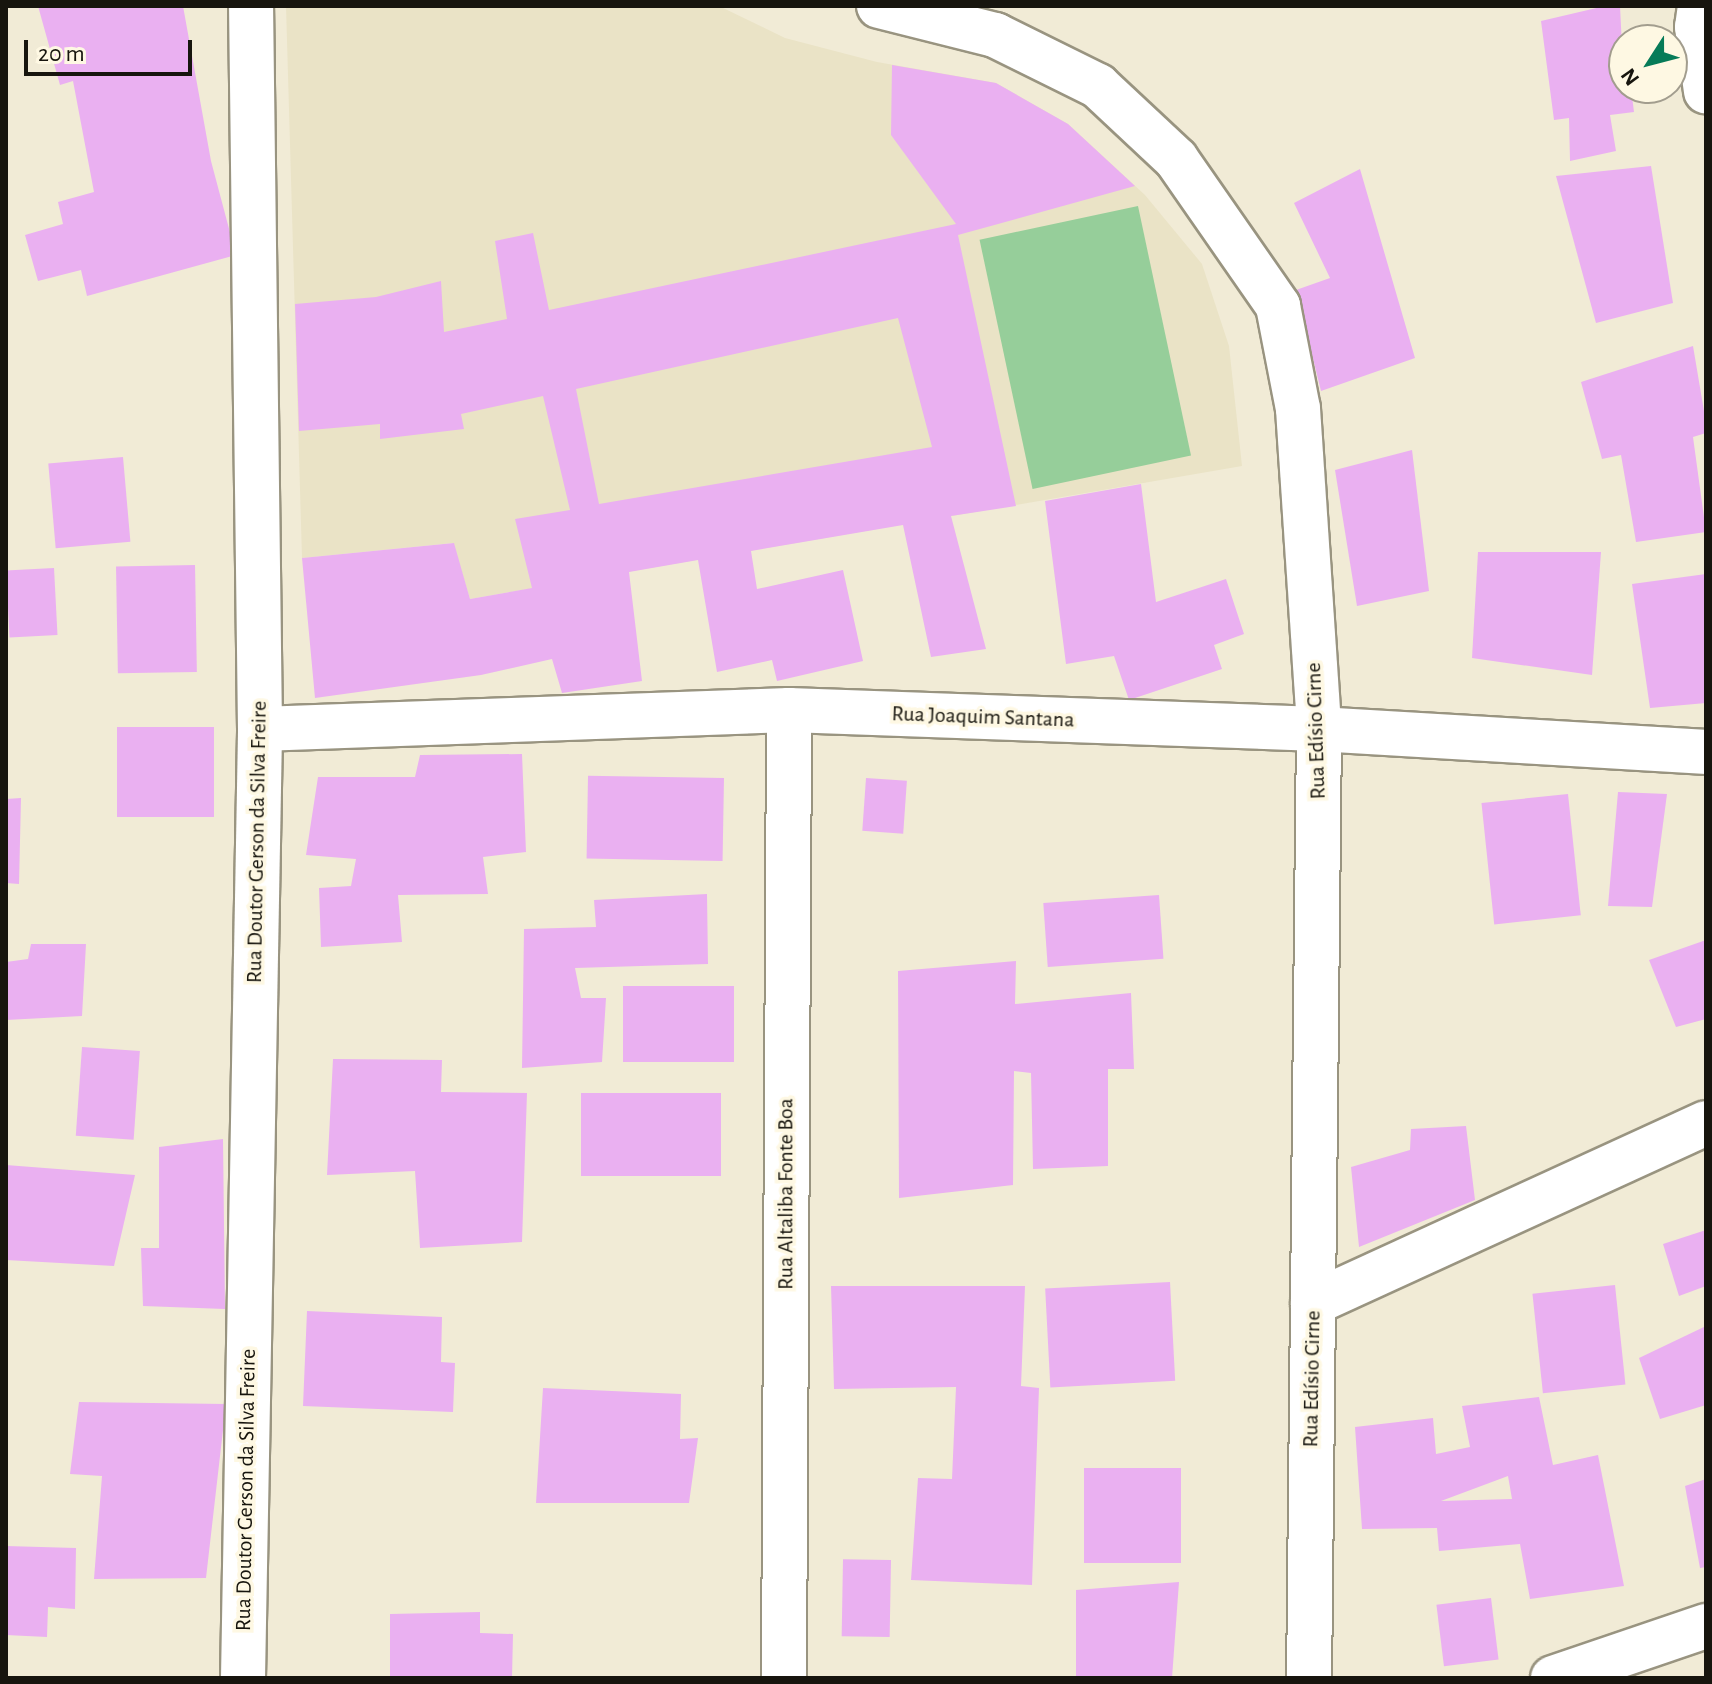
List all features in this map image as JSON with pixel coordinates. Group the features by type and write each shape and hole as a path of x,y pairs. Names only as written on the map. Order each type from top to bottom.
{"street":[{"name":"Rua Doutor Gerson da Silva Freire","path":"243,1678 260,729 251,6"},
{"name":"Rua Edísio Cirne","path":"879,6 995,35 1098,86 1176,159 1278,306 1298,409 1319,729 1309,1678"},
{"path":"1700,6 1697,27 1706,91"},
{"name":"Rua Joaquim Santana","path":"260,729 789,710 1319,729 1706,752"},
{"name":"Rua Altaliba Fonte Boa","path":"784,1678 789,710"},
{"path":"1313,1303 1706,1123"},
{"path":"1553,1678 1706,1626"}],"shaded area":[{"path":"286,6 719,6 785,38 877,62 996,83 1068,124 1145,195 1202,264 1229,346 1242,466 470,599 453,543 302,558"}],"green space":[{"path":"1138,206 1191,455 1033,489 980,240"}],"building":[{"path":"38,6 183,6 211,161 236,255 87,296 81,270 38,281 25,235 63,224 58,202 94,192 73,81 60,85"},
{"path":"1605,6 1620,6 1621,24 1608,24 1608,104 1633,104 1634,112 1610,115 1616,151 1570,161 1569,118 1554,120 1541,21"},
{"path":"892,65 996,83 1068,124 1135,186 958,235 1016,506 951,516 986,649 931,657 903,525 751,551 757,589 843,570 863,661 777,681 772,660 717,672 698,560 629,572 642,681 562,693 552,659 481,675 315,698 302,558 454,543 470,599 532,588 515,519 570,510 543,396 461,414 464,429 380,439 380,424 299,431 295,304 376,297 441,281 444,332 507,319 495,241 533,233 549,310 956,224 891,135","holes":["898,318 932,447 599,504 576,389"]},
{"path":"1651,166 1673,303 1596,323 1556,176"},
{"path":"1360,169 1415,358 1321,391 1296,290 1330,278 1294,203"},
{"path":"1693,346 1706,423 1706,433 1693,437 1706,532 1636,542 1621,455 1602,459 1581,382"},
{"path":"1412,450 1429,591 1357,606 1335,470"},
{"path":"123,457 130,542 56,548 48,464"},
{"path":"1141,484 1156,602 1226,579 1244,634 1214,645 1222,669 1129,700 1114,656 1066,664 1045,501"},
{"path":"1478,552 1601,552 1592,675 1472,658"},
{"path":"195,565 197,672 118,673 116,566"},
{"path":"54,568 58,635 10,637 6,571"},
{"path":"1706,574 1706,703 1650,708 1632,584"},
{"path":"117,727 214,727 214,817 117,817"},
{"path":"522,754 526,852 483,857 488,894 398,895 402,942 321,947 319,888 351,886 356,859 306,855 318,777 415,777 420,755"},
{"path":"588,776 724,778 723,861 587,859"},
{"path":"866,778 907,781 903,834 862,831"},
{"path":"1618,792 1667,794 1652,907 1608,906"},
{"path":"1568,794 1581,915 1494,924 1481,803"},
{"path":"21,798 19,884 6,883 6,799"},
{"path":"707,894 708,964 575,968 581,998 606,998 602,1062 522,1068 524,929 596,927 594,900"},
{"path":"1159,895 1163,959 1048,967 1043,903"},
{"path":"1706,940 1706,1019 1676,1027 1649,960"},
{"path":"31,944 86,944 82,1016 6,1020 6,962 28,959"},
{"path":"1016,961 1015,1004 1131,993 1134,1069 1108,1069 1108,1166 1033,1169 1031,1073 1014,1071 1013,1185 899,1198 898,971"},
{"path":"623,986 734,986 734,1062 623,1062"},
{"path":"82,1047 140,1051 134,1140 76,1136"},
{"path":"333,1059 442,1060 441,1092 527,1093 522,1242 420,1248 415,1171 327,1175"},
{"path":"581,1093 721,1093 721,1176 581,1176"},
{"path":"1466,1126 1475,1200 1359,1247 1351,1167 1410,1150 1411,1129"},
{"path":"223,1139 225,1309 143,1306 141,1248 159,1248 159,1147"},
{"path":"6,1165 135,1175 114,1266 6,1260"},
{"path":"1706,1230 1706,1286 1679,1296 1663,1244"},
{"path":"1170,1282 1175,1381 1050,1387 1045,1289"},
{"path":"1615,1285 1625,1384 1543,1393 1532,1294"},
{"path":"831,1286 1025,1286 1021,1386 1039,1388 1032,1585 911,1580 918,1478 952,1479 956,1387 834,1389"},
{"path":"307,1311 442,1317 441,1362 455,1363 453,1412 303,1406"},
{"path":"1706,1326 1706,1405 1660,1419 1639,1358"},
{"path":"543,1388 681,1394 680,1439 698,1438 689,1503 536,1503"},
{"path":"1539,1397 1553,1465 1598,1455 1624,1586 1530,1599 1520,1544 1439,1551 1437,1528 1362,1529 1355,1427 1433,1418 1436,1454 1470,1447 1462,1406","holes":["1508,1476 1512,1499 1441,1501"]},
{"path":"79,1402 226,1404 206,1578 94,1579 102,1476 70,1474"},
{"path":"1084,1468 1181,1468 1181,1563 1084,1563"},
{"path":"1706,1479 1706,1567 1700,1568 1685,1486"},
{"path":"6,1546 76,1548 75,1609 48,1607 47,1637 6,1635"},
{"path":"843,1559 891,1560 890,1637 842,1636"},
{"path":"1179,1582 1172,1678 1076,1678 1076,1590"},
{"path":"1491,1598 1499,1660 1444,1666 1436,1605"},
{"path":"480,1612 480,1633 513,1634 512,1678 390,1678 390,1614"}]}
